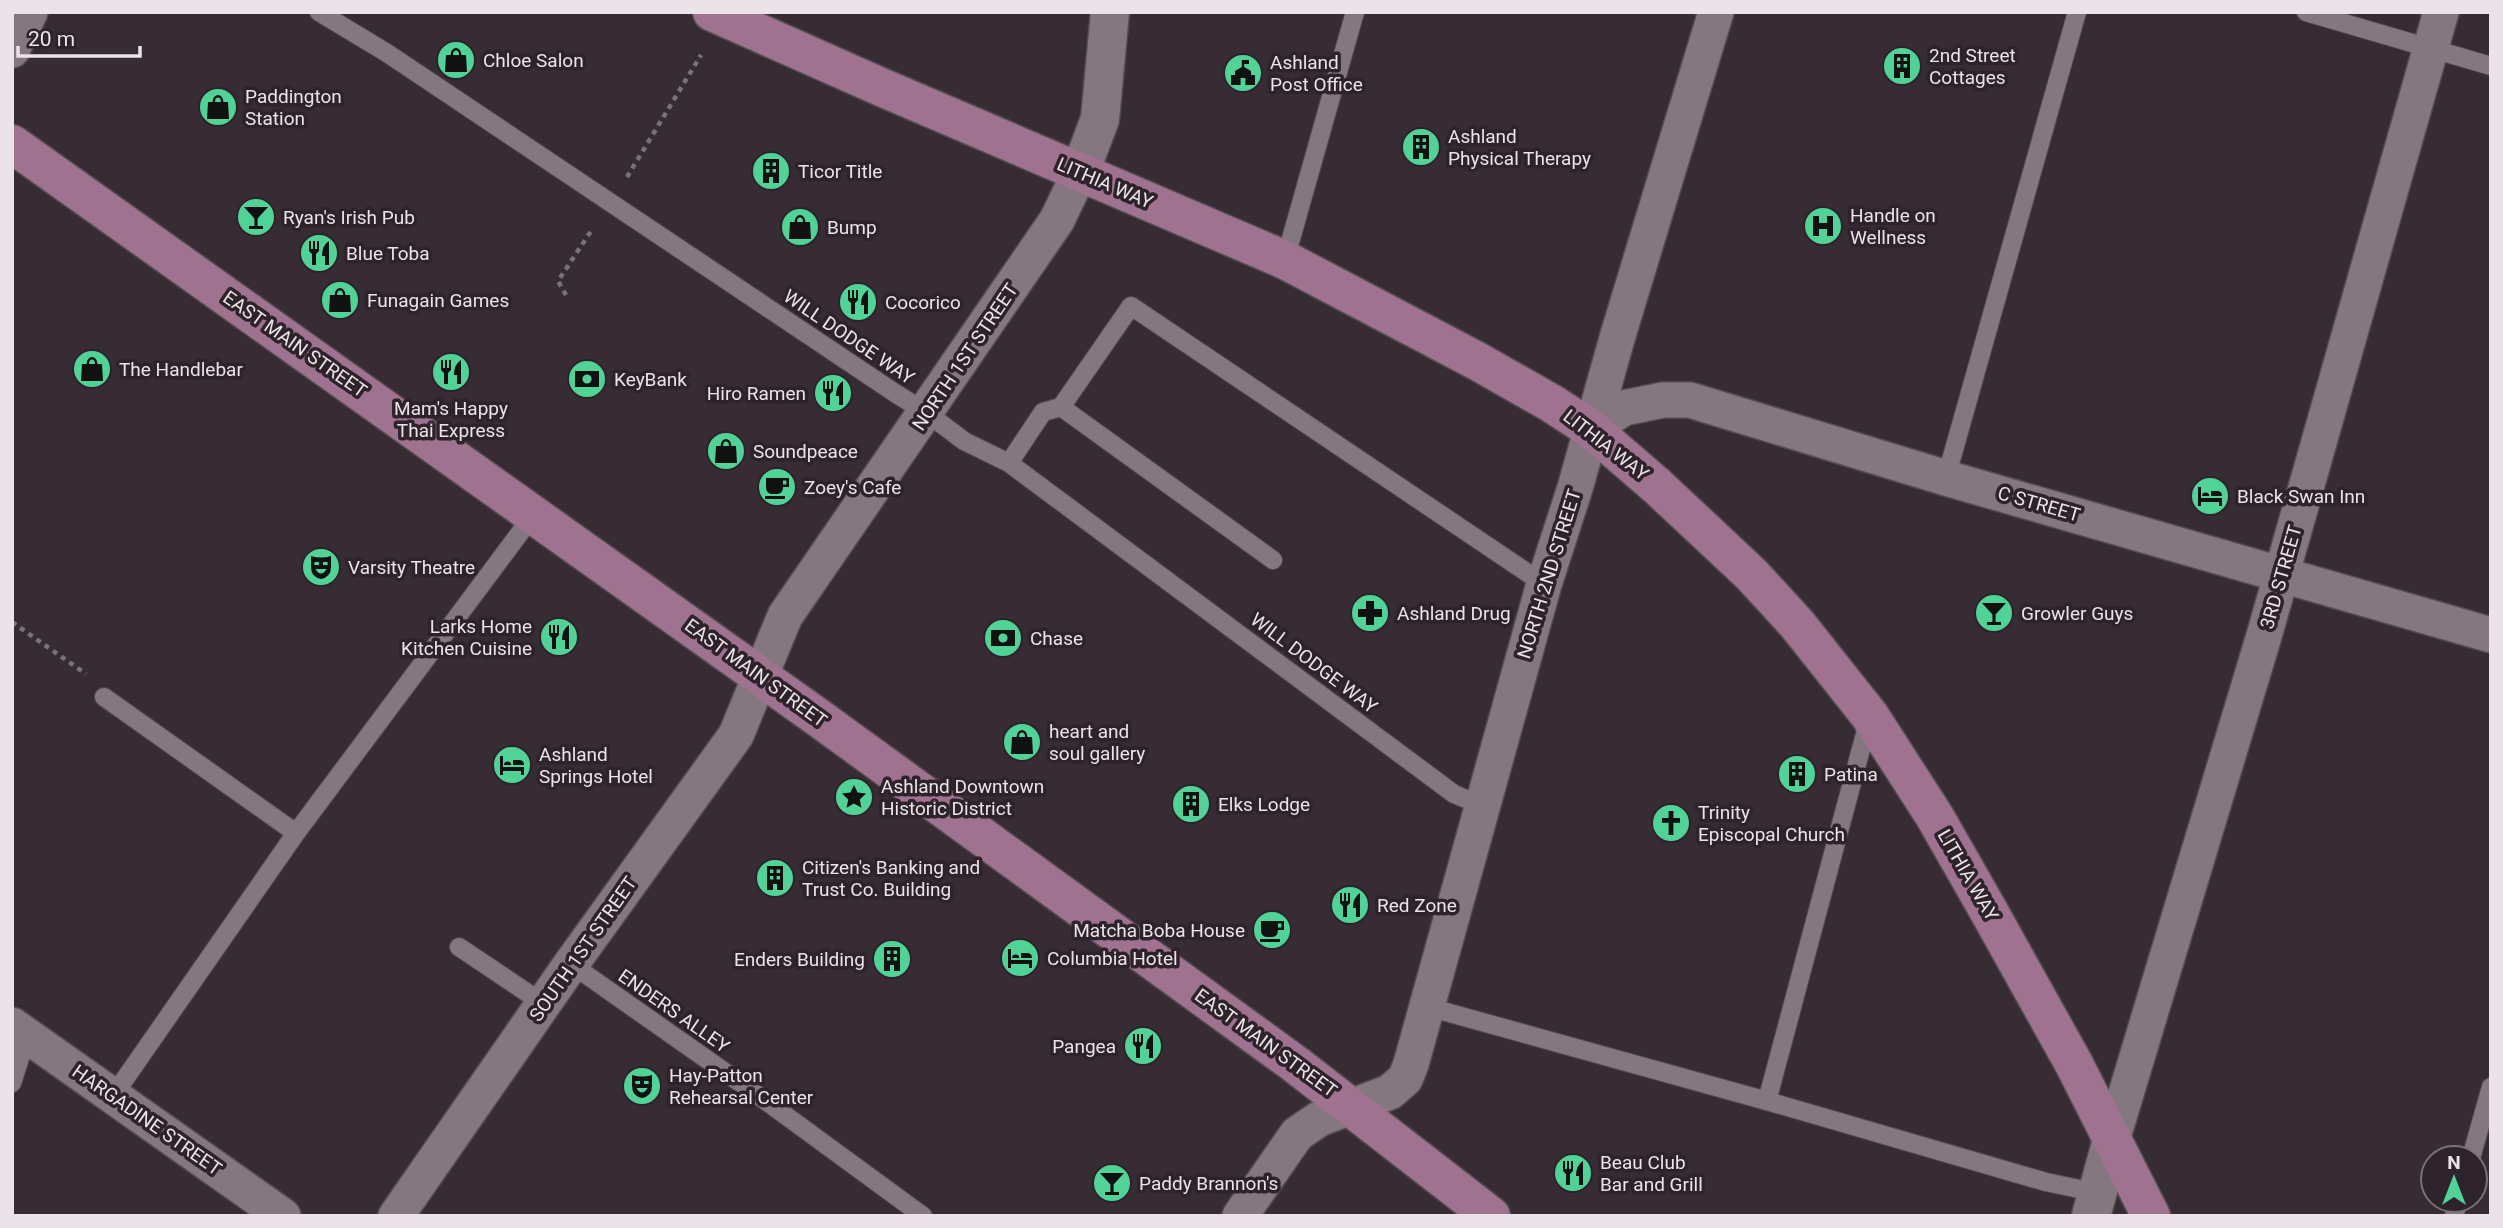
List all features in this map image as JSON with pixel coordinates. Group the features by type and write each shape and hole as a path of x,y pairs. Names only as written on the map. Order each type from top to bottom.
{"main road":[{"name":"LITHIA WAY","path":"712,12 1285,260 1477,360 1591,429 1751,574 1797,624 1870,716 1935,817 2074,1064 2151,1216"},
{"name":"EAST MAIN STREET","path":"12,144 816,716 1352,1106 1491,1216"}],"street":[{"path":"12,50 30,12"},
{"name":"NORTH 1ST STREET","path":"759,677 785,616 927,413 1057,220 1080,172 1100,119 1110,12"},
{"name":"NORTH 2ND STREET","path":"1240,1216 1297,1134 1319,1119 1390,1092 1405,1079 1544,584 1716,12"},
{"name":"3RD STREET","path":"2112,1140 2282,573 2441,12"},
{"name":"C STREET","path":"1591,429 1624,408 1663,400 1690,400 1946,478 2491,635"},
{"name":"SOUTH 1ST STREET","path":"396,1216 571,964 736,735 759,677"},
{"name":"HARGADINE STREET","path":"20,1030 283,1216"},
{"path":"2095,1204 2112,1140"}],"lane":[{"name":"WILL DODGE WAY","path":"319,12 387,53 927,413 964,441 1009,463 1454,794 1483,806"},
{"path":"1285,260 1355,12"},
{"path":"1946,478 2077,12"},
{"path":"2306,12 2491,66"},
{"path":"1009,463 1043,412 1061,407 1131,306 1544,584"},
{"path":"1061,407 1273,560"},
{"path":"113,1096 296,833 534,514"},
{"path":"104,697 296,833"},
{"path":"1767,1101 1870,716"},
{"path":"458,947 544,1004"},
{"name":"ENDERS ALLEY","path":"571,964 760,1096 923,1216"},
{"path":"1427,1007 2046,1182 2095,1204"},
{"path":"12,1083 20,1030"},
{"path":"2474,1144 2491,1087"}],"path":[{"path":"566,295 558,281 611,203 701,55"},
{"path":"12,622 96,680 104,697"}],"place":[{"name":"Chloe Salon","path":"456,60"},
{"name":"2nd Street Cottages","path":"1902,66"},
{"name":"Ashland Post Office","path":"1243,73"},
{"name":"Paddington Station","path":"218,107"},
{"name":"Ashland Physical Therapy","path":"1421,147"},
{"name":"Ticor Title","path":"771,171"},
{"name":"Ryan's Irish Pub","path":"256,217"},
{"name":"Handle on Wellness","path":"1823,226"},
{"name":"Bump","path":"800,227"},
{"name":"Blue Toba","path":"319,253"},
{"name":"Funagain Games","path":"340,300"},
{"name":"Cocorico","path":"858,302"},
{"name":"The Handlebar","path":"92,369"},
{"name":"Mam's Happy Thai Express","path":"451,372"},
{"name":"KeyBank","path":"587,379"},
{"name":"Hiro Ramen","path":"833,393"},
{"name":"Soundpeace","path":"726,451"},
{"name":"Zoey's Cafe","path":"777,487"},
{"name":"Black Swan Inn","path":"2210,496"},
{"name":"Varsity Theatre","path":"321,567"},
{"name":"Ashland Drug","path":"1370,613"},
{"name":"Growler Guys","path":"1994,613"},
{"name":"Larks Home Kitchen Cuisine","path":"559,637"},
{"name":"Chase","path":"1003,638"},
{"name":"heart and soul gallery","path":"1022,742"},
{"name":"Ashland Springs Hotel","path":"512,765"},
{"name":"Patina","path":"1797,774"},
{"name":"Ashland Downtown Historic District","path":"854,797"},
{"name":"Elks Lodge","path":"1191,804"},
{"name":"Trinity Episcopal Church","path":"1671,823"},
{"name":"Citizen's Banking and Trust Co. Building","path":"775,878"},
{"name":"Red Zone","path":"1350,905"},
{"name":"Matcha Boba House","path":"1272,930"},
{"name":"Columbia Hotel","path":"1020,958"},
{"name":"Enders Building","path":"892,959"},
{"name":"Pangea","path":"1143,1046"},
{"name":"Hay-Patton Rehearsal Center","path":"642,1086"},
{"name":"Beau Club Bar and Grill","path":"1573,1173"},
{"name":"Paddy Brannon's","path":"1112,1183"}]}
